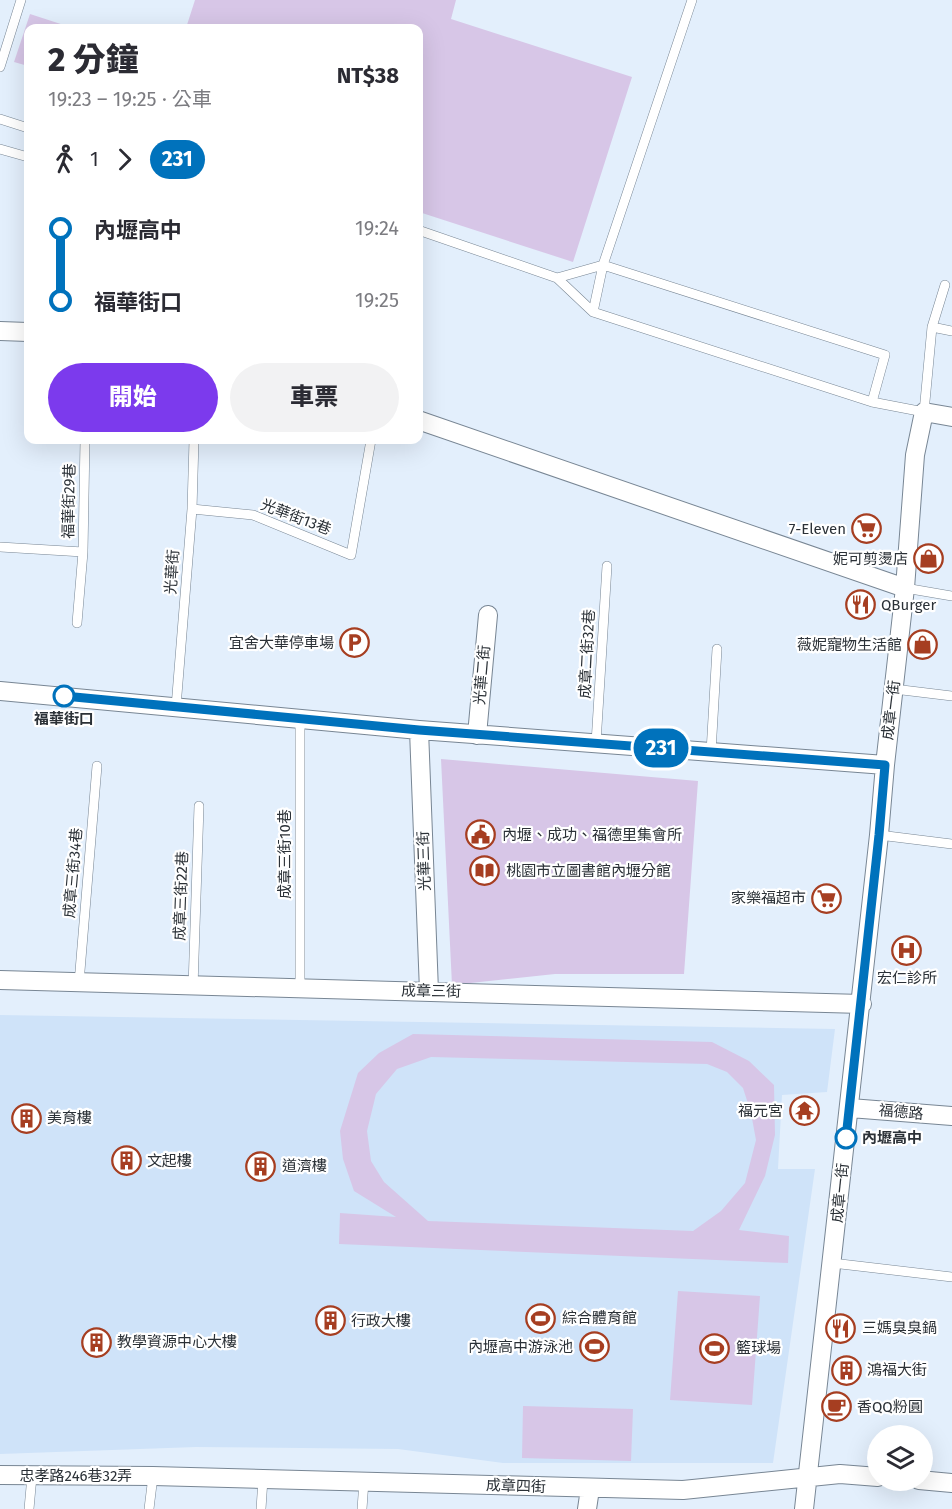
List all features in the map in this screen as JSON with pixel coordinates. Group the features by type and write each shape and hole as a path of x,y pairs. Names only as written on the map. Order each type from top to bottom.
{"street":[{"path":"0,331 24,332"},
{"path":"924,412 952,417"},
{"name":"成章一街","path":"804,1509 862,1005 905,588 915,455 924,412"},
{"path":"423,422 905,588"},
{"name":"光華二街","path":"477,735 488,615"},
{"path":"0,691 477,735 885,765"},
{"name":"光華三街","path":"419,730 429,991"},
{"name":"成章三街","path":"0,980 862,1005"},
{"name":"福德路","path":"850,1108 952,1116"},
{"name":"成章四街","path":"153,1476 683,1490 840,1474 867,1476"},
{"name":"忠孝路246巷32弄","path":"0,1476 153,1476"},
{"path":"933,1481 952,1483"},
{"path":"587,1509 590,1489"}],"lane":[{"path":"0,68 21,0"},
{"path":"593,312 603,266 692,0"},
{"path":"0,119 24,127"},
{"path":"0,149 24,156"},
{"path":"423,232 557,278 593,312 872,402 924,412 932,327 945,285"},
{"path":"557,278 603,266 885,356 872,402"},
{"path":"932,327 952,331"},
{"name":"福華街29巷","path":"0,547 83,552 85,444"},
{"name":"光華街","path":"176,707 192,509 194,444"},
{"name":"光華街13巷","path":"192,509 253,515 351,555 370,444"},
{"path":"77,622 83,552"},
{"name":"成章二街32巷","path":"596,743 607,566"},
{"path":"905,588 952,596"},
{"path":"711,752 717,649"},
{"path":"894,689 952,696"},
{"name":"成章三街10巷","path":"300,719 300,988"},
{"name":"成章三街34巷","path":"79,982 97,766"},
{"name":"成章三街22巷","path":"193,987 199,806"},
{"path":"879,835 952,844"},
{"path":"832,1263 952,1277"},
{"path":"29,1509 32,1476"},
{"path":"149,1509 153,1476"},
{"path":"261,1509 264,1479"},
{"path":"362,1509 364,1481"}],"shaded area":[{"path":"195,0 456,0 451,19 632,77 573,262 423,213 423,24 187,24"},
{"path":"30,14 61,24 27,24"},
{"path":"24,32 24,65 14,62"},
{"path":"441,759 698,781 684,974 555,974 452,985"},
{"path":"0,1015 835,1029 827,1092 782,1095 778,1169 815,1169 773,1463 503,1463 398,1449 196,1447 0,1454"},
{"path":"413,1034 712,1042 749,1061 774,1085 775,1135 765,1176 739,1230 789,1236 788,1263 339,1244 340,1213 396,1217 354,1191 343,1159 340,1131 358,1073 379,1053","holes":["431,1057 707,1064 727,1072 743,1088 756,1140 745,1183 721,1211 693,1231 428,1221 384,1182 371,1161 367,1131 376,1094 397,1069"]},
{"name":"籃球場","path":"678,1291 760,1296 752,1405 670,1400"},
{"path":"523,1406 633,1409 631,1461 522,1458"}],"bus line":[{"name":"231","path":"64,696 419,730 885,765 862,1005 846,1138"}],"place":[{"name":"7-Eleven","path":"867,529"},
{"name":"妮可剪燙店","path":"929,559"},
{"name":"QBurger","path":"860,605"},
{"name":"宜舍大華停車場","path":"355,643"},
{"name":"薇妮寵物生活館","path":"923,645"},
{"name":"福華街口","path":"64,696"},
{"name":"內壢、成功、福德里集會所","path":"481,835"},
{"name":"桃園市立圖書館內壢分館","path":"485,871"},
{"name":"家樂福超市","path":"827,898"},
{"name":"宏仁診所","path":"907,951"},
{"name":"福元宮","path":"804,1111"},
{"name":"美育樓","path":"26,1118"},
{"name":"內壢高中","path":"846,1138"},
{"name":"文起樓","path":"126,1161"},
{"name":"道濟樓","path":"261,1166"},
{"name":"綜合體育館","path":"541,1318"},
{"name":"行政大樓","path":"330,1321"},
{"name":"三媽臭臭鍋","path":"841,1328"},
{"name":"教學資源中心大樓","path":"96,1342"},
{"name":"內壢高中游泳池","path":"594,1347"},
{"name":"籃球場","path":"715,1348"},
{"name":"鴻福大街","path":"846,1370"},
{"name":"香QQ粉圓","path":"836,1407"}]}
